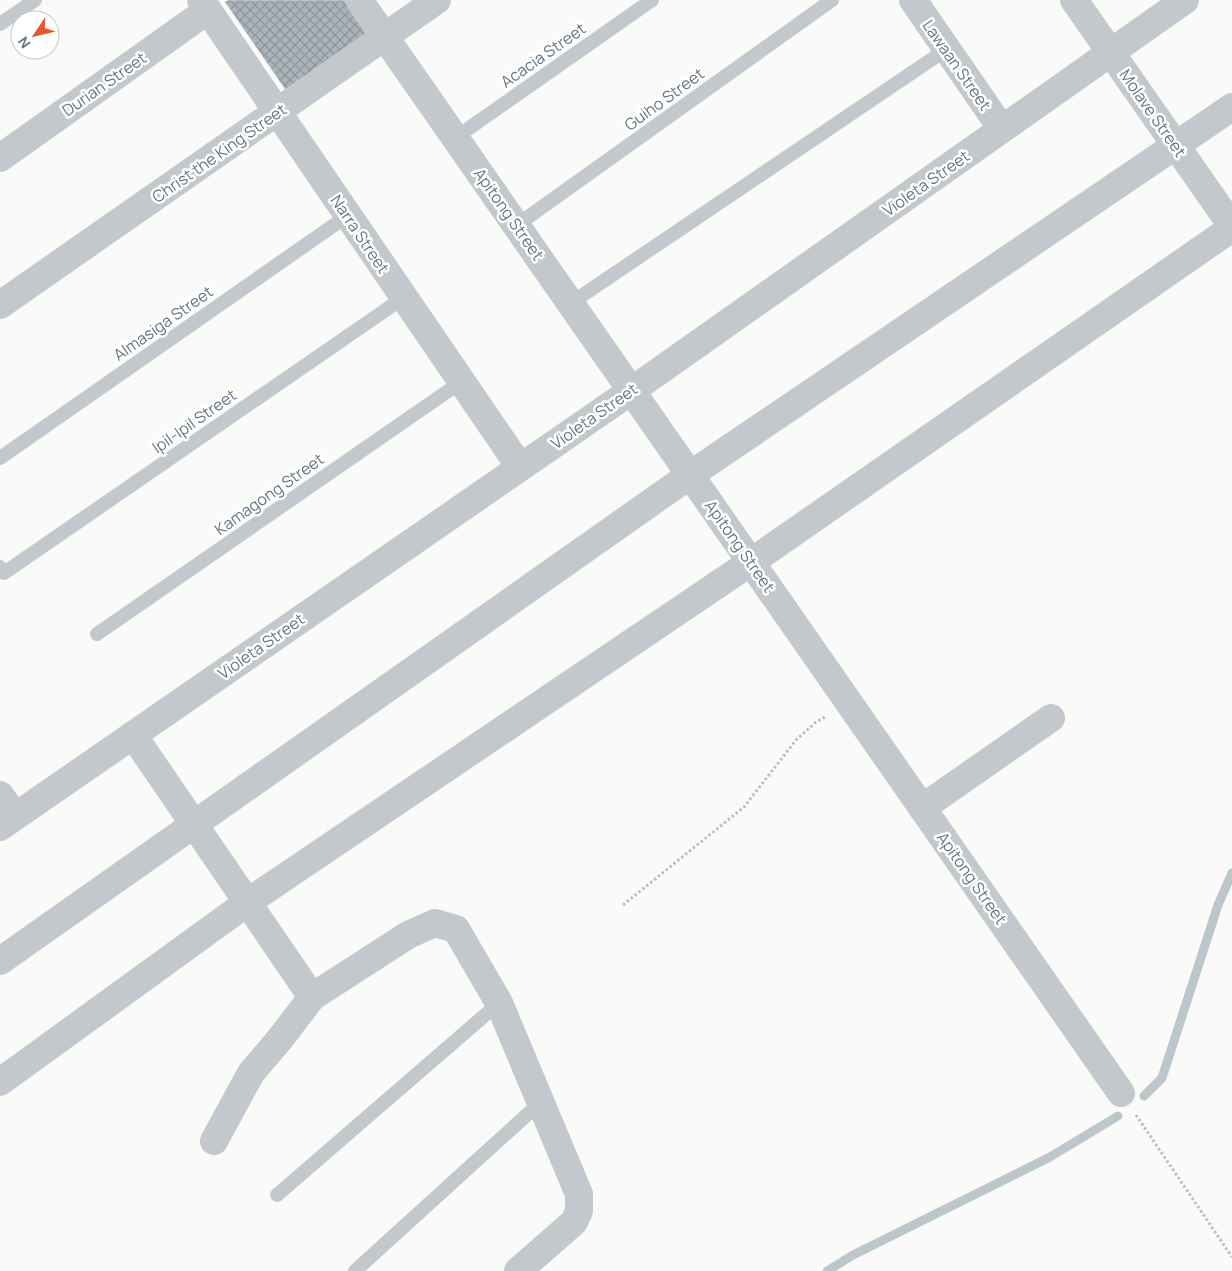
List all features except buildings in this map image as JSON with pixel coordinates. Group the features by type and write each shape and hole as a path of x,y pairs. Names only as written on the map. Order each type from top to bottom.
{"street":[{"name":"Apitong Street","path":"359,0 1122,1093"},
{"name":"Christ the King Street","path":"0,305 437,0"},
{"name":"Lawaan Street","path":"913,0 1002,129"},
{"name":"Molave Street","path":"1074,0 1232,227"},
{"name":"Violeta Street","path":"5,813 133,735 631,391 1186,0"},
{"name":"Narra Street","path":"204,5 520,467"},
{"name":"Durian Street","path":"0,158 204,5"},
{"path":"0,961 690,475 1232,107"},
{"path":"0,1082 248,902 751,562 1232,227"},
{"path":"922,808 1051,718"},
{"path":"133,735 312,997"},
{"path":"214,1141 251,1073 312,997 408,935 435,923 456,929 499,1003 579,1194 579,1211 574,1222 518,1271"}],"lane":[{"path":"0,24 35,0"},
{"name":"Acacia Street","path":"455,138 652,0"},
{"name":"Guiho Street","path":"517,226 832,0"},
{"path":"572,303 947,49"},
{"name":"Almasiga Street","path":"0,458 347,216"},
{"name":"Ipil-Ipil Street","path":"2,570 403,298"},
{"name":"Kamagong Street","path":"97,634 461,382"},
{"path":"277,1195 499,1003"},
{"path":"355,1271 541,1102"}],"path":[{"path":"623,905 744,807 796,740 816,722 850,704"},
{"path":"1122,1093 1232,1257"}],"waterway":[{"path":"1144,1096 1162,1078 1218,905 1232,873"},
{"path":"827,1271 853,1255 1050,1157 1118,1116"}]}
